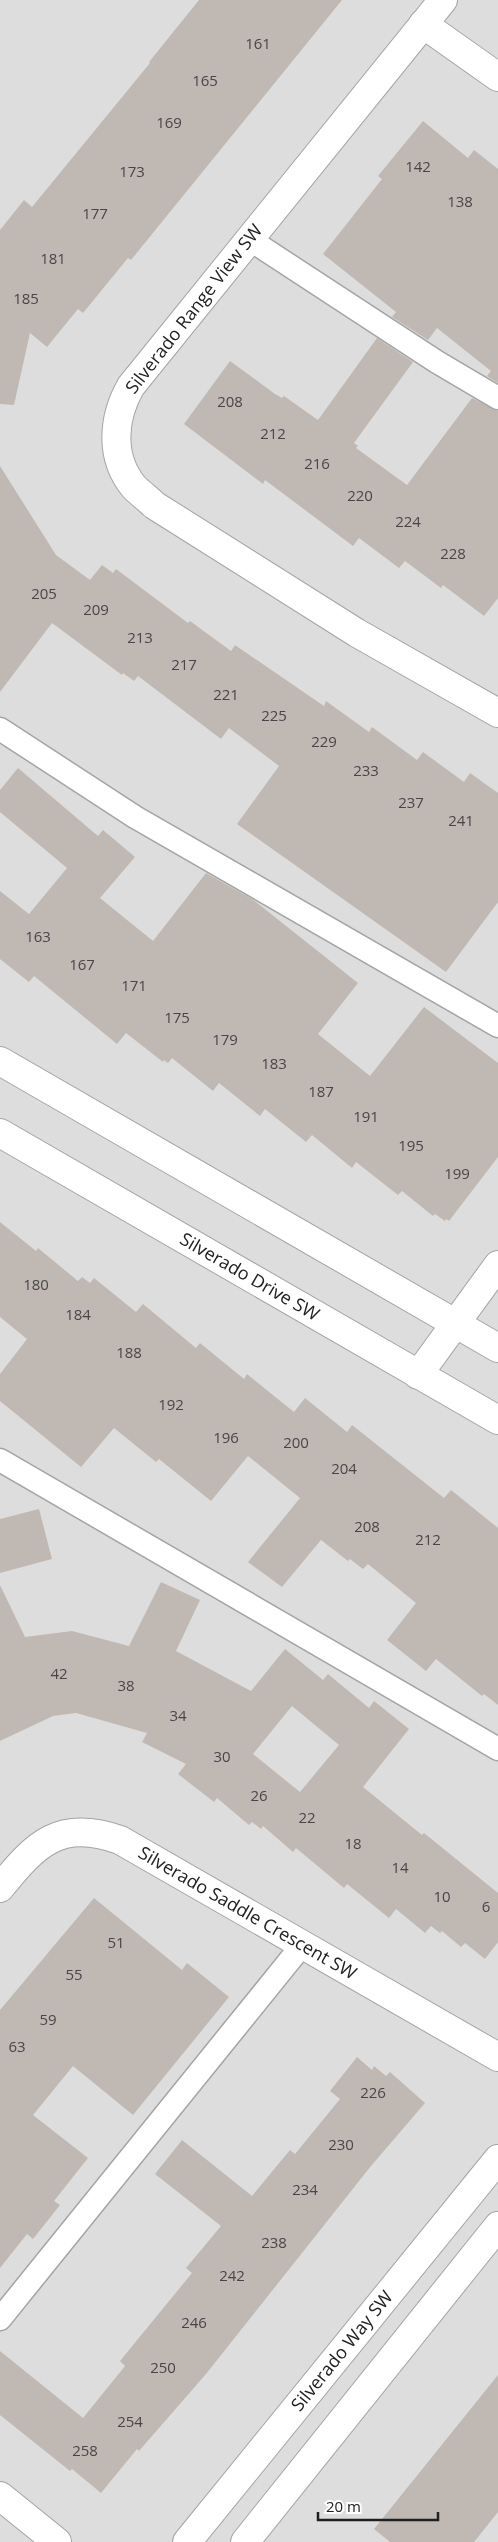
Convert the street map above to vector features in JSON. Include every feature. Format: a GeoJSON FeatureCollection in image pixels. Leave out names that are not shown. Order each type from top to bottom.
{"type":"FeatureCollection","features":[{"type":"Feature","properties":{"kind":"street","name":"Silverado Range View SW"},"geometry":{"type":"LineString","coordinates":[[442,0],[131,386],[120,404],[115,428],[117,447],[124,470],[134,487],[162,510],[350,628],[498,713]]}},
{"type":"Feature","properties":{"kind":"street"},"geometry":{"type":"LineString","coordinates":[[423,24],[498,77]]}},
{"type":"Feature","properties":{"kind":"street"},"geometry":{"type":"LineString","coordinates":[[0,1061],[498,1348]]}},
{"type":"Feature","properties":{"kind":"street","name":"Silverado Drive SW"},"geometry":{"type":"LineString","coordinates":[[0,1133],[498,1420]]}},
{"type":"Feature","properties":{"kind":"street"},"geometry":{"type":"LineString","coordinates":[[418,1375],[498,1265]]}},
{"type":"Feature","properties":{"kind":"street","name":"Silverado Saddle Crescent SW"},"geometry":{"type":"LineString","coordinates":[[0,1888],[35,1848],[58,1836],[79,1832],[102,1834],[120,1840],[498,2057]]}},
{"type":"Feature","properties":{"kind":"street","name":"Silverado Way SW"},"geometry":{"type":"LineString","coordinates":[[187,2542],[498,2159]]}},
{"type":"Feature","properties":{"kind":"street"},"geometry":{"type":"LineString","coordinates":[[245,2542],[498,2226]]}},
{"type":"Feature","properties":{"kind":"street"},"geometry":{"type":"LineString","coordinates":[[0,2496],[57,2542]]}},
{"type":"Feature","properties":{"kind":"lane"},"geometry":{"type":"LineString","coordinates":[[250,239],[437,362],[498,398]]}},
{"type":"Feature","properties":{"kind":"lane"},"geometry":{"type":"LineString","coordinates":[[0,729],[135,817],[498,1026]]}},
{"type":"Feature","properties":{"kind":"lane"},"geometry":{"type":"LineString","coordinates":[[0,1460],[498,1748]]}},
{"type":"Feature","properties":{"kind":"lane"},"geometry":{"type":"LineString","coordinates":[[0,2319],[303,1944]]}},
{"type":"Feature","properties":{"kind":"shaded area"},"geometry":{"type":"Polygon","coordinates":[[[0,0],[498,0],[498,2542],[0,2542],[0,0]]]}},
{"type":"Feature","properties":{"kind":"building"},"geometry":{"type":"Polygon","coordinates":[[[199,0],[342,0],[131,260],[128,258],[83,313],[78,309],[47,347],[30,333],[14,405],[0,404],[0,230],[24,200],[32,207],[199,0]]]}},
{"type":"Feature","properties":{"kind":"building"},"geometry":{"type":"Polygon","coordinates":[[[423,121],[468,158],[474,150],[498,169],[498,383],[487,376],[491,371],[437,328],[428,340],[392,317],[396,312],[323,254],[382,179],[378,176],[423,121]]]}},
{"type":"Feature","properties":{"kind":"building"},"geometry":{"type":"Polygon","coordinates":[[[377,338],[413,362],[354,443],[358,446],[356,448],[407,485],[472,398],[498,411],[498,598],[484,616],[443,585],[441,588],[405,561],[399,568],[359,538],[353,546],[265,480],[263,484],[184,424],[230,361],[275,394],[282,398],[284,396],[318,420],[377,338]]]}},
{"type":"Feature","properties":{"kind":"building"},"geometry":{"type":"Polygon","coordinates":[[[0,466],[56,555],[90,580],[102,565],[113,573],[116,569],[188,623],[190,621],[231,651],[235,645],[324,706],[326,701],[369,732],[372,727],[417,760],[423,752],[464,782],[470,773],[498,793],[498,902],[446,972],[237,824],[279,766],[229,728],[221,739],[138,676],[134,681],[123,673],[122,675],[52,623],[0,692],[0,466]]]}},
{"type":"Feature","properties":{"kind":"building"},"geometry":{"type":"Polygon","coordinates":[[[18,768],[98,836],[103,830],[135,857],[100,898],[153,941],[206,873],[252,899],[358,983],[318,1034],[370,1076],[424,1007],[498,1063],[498,1157],[449,1221],[446,1219],[445,1221],[435,1214],[433,1216],[402,1191],[398,1195],[356,1162],[352,1168],[312,1135],[306,1142],[265,1109],[260,1116],[219,1083],[213,1091],[172,1058],[168,1063],[164,1060],[163,1062],[126,1033],[117,1044],[34,976],[29,982],[0,959],[0,891],[29,914],[67,868],[0,812],[0,790],[18,768]]]}},
{"type":"Feature","properties":{"kind":"building"},"geometry":{"type":"Polygon","coordinates":[[[0,1222],[36,1251],[38,1248],[78,1281],[82,1277],[90,1283],[94,1278],[136,1312],[143,1304],[196,1348],[200,1343],[244,1379],[247,1374],[294,1412],[305,1398],[347,1432],[352,1425],[444,1498],[451,1490],[498,1528],[498,1705],[484,1694],[482,1696],[436,1659],[426,1671],[387,1640],[416,1603],[368,1564],[363,1569],[350,1559],[348,1561],[321,1540],[282,1587],[248,1562],[300,1498],[248,1456],[211,1501],[159,1459],[156,1462],[114,1428],[81,1467],[0,1401],[0,1374],[27,1339],[0,1317],[0,1222]]]}},
{"type":"Feature","properties":{"kind":"building"},"geometry":{"type":"Polygon","coordinates":[[[39,1509],[52,1559],[0,1573],[0,1519],[39,1509]]]}},
{"type":"Feature","properties":{"kind":"building"},"geometry":{"type":"Polygon","coordinates":[[[161,1582],[200,1600],[176,1651],[251,1691],[285,1649],[323,1680],[328,1674],[369,1708],[374,1701],[409,1729],[363,1787],[498,1893],[498,1942],[485,1959],[465,1943],[461,1947],[442,1931],[440,1933],[431,1926],[425,1933],[396,1909],[389,1918],[347,1884],[344,1888],[296,1848],[293,1852],[263,1826],[261,1829],[252,1822],[249,1825],[217,1798],[214,1802],[178,1774],[186,1764],[142,1742],[147,1733],[76,1713],[53,1716],[0,1741],[0,1585],[25,1637],[72,1631],[129,1646],[161,1582]],[[292,1706],[253,1754],[300,1792],[339,1745],[292,1706]]]}},
{"type":"Feature","properties":{"kind":"building"},"geometry":{"type":"Polygon","coordinates":[[[94,1898],[182,1970],[187,1963],[229,1997],[133,2115],[73,2066],[33,2115],[88,2158],[54,2201],[60,2205],[33,2239],[27,2234],[0,2268],[0,2010],[94,1898]]]}},
{"type":"Feature","properties":{"kind":"building"},"geometry":{"type":"Polygon","coordinates":[[[357,2057],[372,2070],[374,2066],[386,2076],[390,2072],[425,2103],[371,2166],[206,2374],[139,2451],[137,2449],[101,2493],[72,2469],[70,2471],[0,2415],[0,2351],[83,2418],[125,2366],[120,2361],[192,2273],[186,2268],[221,2226],[155,2174],[182,2140],[252,2196],[290,2150],[295,2154],[340,2099],[330,2091],[357,2057]]]}},
{"type":"Feature","properties":{"kind":"building"},"geometry":{"type":"Polygon","coordinates":[[[498,2375],[498,2512],[474,2542],[390,2542],[374,2529],[498,2375]]]}}]}
